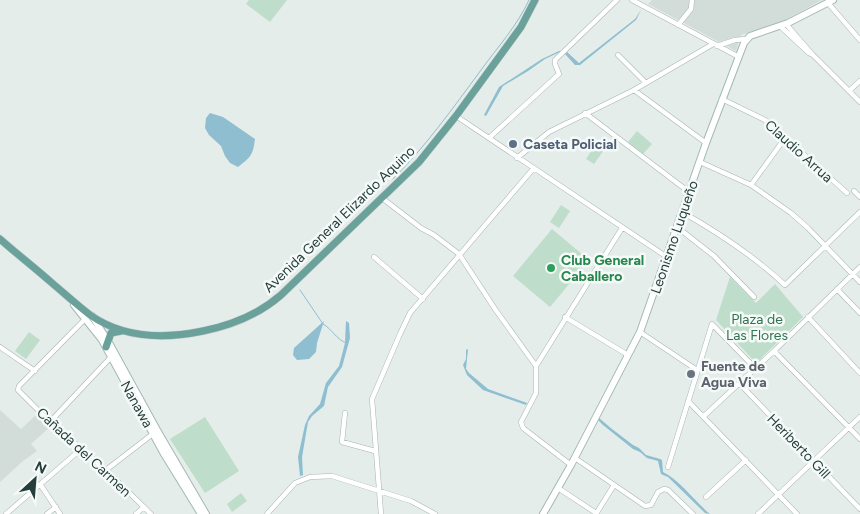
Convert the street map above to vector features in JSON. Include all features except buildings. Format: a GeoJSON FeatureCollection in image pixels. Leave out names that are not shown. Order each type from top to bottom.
{"type":"FeatureCollection","features":[{"type":"Feature","properties":{"kind":"main road","name":"Avenida General Elizardo Aquino"},"geometry":{"type":"LineString","coordinates":[[0,239],[68,296],[88,317],[124,331],[157,336],[173,336],[216,328],[242,320],[257,313],[281,295],[419,162],[456,116],[521,27],[535,0]]}},
{"type":"Feature","properties":{"kind":"main road"},"geometry":{"type":"LineString","coordinates":[[107,344],[112,333],[124,331]]}},
{"type":"Feature","properties":{"kind":"street"},"geometry":{"type":"LineString","coordinates":[[489,138],[559,74],[555,60],[617,0]]}},
{"type":"Feature","properties":{"kind":"street"},"geometry":{"type":"LineString","coordinates":[[632,0],[739,57]]}},
{"type":"Feature","properties":{"kind":"street"},"geometry":{"type":"LineString","coordinates":[[678,25],[691,9],[692,0]]}},
{"type":"Feature","properties":{"kind":"street"},"geometry":{"type":"LineString","coordinates":[[517,158],[549,132],[634,90],[715,45],[746,39],[783,25],[830,1],[860,40]]}},
{"type":"Feature","properties":{"kind":"street"},"geometry":{"type":"LineString","coordinates":[[783,25],[860,102]]}},
{"type":"Feature","properties":{"kind":"street","name":"Leonismo Luqueño"},"geometry":{"type":"LineString","coordinates":[[544,514],[640,332],[706,143],[746,39]]}},
{"type":"Feature","properties":{"kind":"street"},"geometry":{"type":"LineString","coordinates":[[618,54],[646,83]]}},
{"type":"Feature","properties":{"kind":"street"},"geometry":{"type":"LineString","coordinates":[[849,91],[860,81]]}},
{"type":"Feature","properties":{"kind":"street"},"geometry":{"type":"LineString","coordinates":[[634,90],[706,143]]}},
{"type":"Feature","properties":{"kind":"street","name":"Claudio Arrua"},"geometry":{"type":"LineString","coordinates":[[722,99],[765,120],[847,193]]}},
{"type":"Feature","properties":{"kind":"street"},"geometry":{"type":"LineString","coordinates":[[586,113],[689,192]]}},
{"type":"Feature","properties":{"kind":"street"},"geometry":{"type":"LineString","coordinates":[[456,116],[667,257]]}},
{"type":"Feature","properties":{"kind":"street"},"geometry":{"type":"LineString","coordinates":[[751,185],[785,138]]}},
{"type":"Feature","properties":{"kind":"street"},"geometry":{"type":"LineString","coordinates":[[700,162],[751,185],[791,213],[860,282]]}},
{"type":"Feature","properties":{"kind":"street"},"geometry":{"type":"LineString","coordinates":[[381,514],[372,398],[400,334],[410,313],[533,169]]}},
{"type":"Feature","properties":{"kind":"street"},"geometry":{"type":"LineString","coordinates":[[854,191],[860,197]]}},
{"type":"Feature","properties":{"kind":"street"},"geometry":{"type":"LineString","coordinates":[[382,198],[459,254],[536,366]]}},
{"type":"Feature","properties":{"kind":"street"},"geometry":{"type":"LineString","coordinates":[[682,212],[766,267],[785,285],[860,212]]}},
{"type":"Feature","properties":{"kind":"street"},"geometry":{"type":"LineString","coordinates":[[677,227],[714,256],[754,298]]}},
{"type":"Feature","properties":{"kind":"street"},"geometry":{"type":"LineString","coordinates":[[571,465],[521,425],[522,419],[536,393],[536,366],[622,228]]}},
{"type":"Feature","properties":{"kind":"street"},"geometry":{"type":"LineString","coordinates":[[374,257],[423,299]]}},
{"type":"Feature","properties":{"kind":"street"},"geometry":{"type":"LineString","coordinates":[[704,416],[860,267]]}},
{"type":"Feature","properties":{"kind":"street"},"geometry":{"type":"LineString","coordinates":[[836,289],[860,313]]}},
{"type":"Feature","properties":{"kind":"street"},"geometry":{"type":"LineString","coordinates":[[0,347],[34,371],[88,317]]}},
{"type":"Feature","properties":{"kind":"street","name":"Nanawa"},"geometry":{"type":"LineString","coordinates":[[88,317],[107,344],[201,514]]}},
{"type":"Feature","properties":{"kind":"street"},"geometry":{"type":"LineString","coordinates":[[565,317],[628,355]]}},
{"type":"Feature","properties":{"kind":"street"},"geometry":{"type":"LineString","coordinates":[[808,317],[860,372]]}},
{"type":"Feature","properties":{"kind":"street"},"geometry":{"type":"LineString","coordinates":[[668,467],[712,324],[755,368]]}},
{"type":"Feature","properties":{"kind":"street"},"geometry":{"type":"LineString","coordinates":[[640,332],[697,370]]}},
{"type":"Feature","properties":{"kind":"street","name":"Nanawa"},"geometry":{"type":"LineString","coordinates":[[107,344],[111,357],[123,374]]}},
{"type":"Feature","properties":{"kind":"street"},"geometry":{"type":"LineString","coordinates":[[774,351],[860,439]]}},
{"type":"Feature","properties":{"kind":"street"},"geometry":{"type":"LineString","coordinates":[[50,422],[111,357]]}},
{"type":"Feature","properties":{"kind":"street","name":"Cañada del Carmen"},"geometry":{"type":"LineString","coordinates":[[34,371],[19,386],[18,390],[50,422],[106,470],[151,514]]}},
{"type":"Feature","properties":{"kind":"street","name":"Heriberto Gill"},"geometry":{"type":"LineString","coordinates":[[739,383],[860,509]]}},
{"type":"Feature","properties":{"kind":"street"},"geometry":{"type":"LineString","coordinates":[[688,401],[797,514]]}},
{"type":"Feature","properties":{"kind":"street"},"geometry":{"type":"LineString","coordinates":[[344,413],[342,442],[375,451]]}},
{"type":"Feature","properties":{"kind":"street"},"geometry":{"type":"LineString","coordinates":[[758,514],[860,417]]}},
{"type":"Feature","properties":{"kind":"street"},"geometry":{"type":"LineString","coordinates":[[106,470],[155,432]]}},
{"type":"Feature","properties":{"kind":"street"},"geometry":{"type":"LineString","coordinates":[[6,514],[82,449]]}},
{"type":"Feature","properties":{"kind":"street","name":"Nanawa"},"geometry":{"type":"LineString","coordinates":[[167,453],[206,514]]}},
{"type":"Feature","properties":{"kind":"street"},"geometry":{"type":"LineString","coordinates":[[575,458],[645,506],[654,502],[661,490],[668,490],[693,514]]}},
{"type":"Feature","properties":{"kind":"street"},"geometry":{"type":"LineString","coordinates":[[706,497],[746,460]]}},
{"type":"Feature","properties":{"kind":"street"},"geometry":{"type":"LineString","coordinates":[[267,514],[296,483],[310,477],[332,476],[411,502],[435,514]]}},
{"type":"Feature","properties":{"kind":"street"},"geometry":{"type":"LineString","coordinates":[[40,484],[60,514]]}},
{"type":"Feature","properties":{"kind":"street"},"geometry":{"type":"LineString","coordinates":[[558,488],[596,514],[614,485]]}},
{"type":"Feature","properties":{"kind":"street"},"geometry":{"type":"LineString","coordinates":[[47,514],[56,507]]}},
{"type":"Feature","properties":{"kind":"street"},"geometry":{"type":"LineString","coordinates":[[136,514],[144,507]]}},
{"type":"Feature","properties":{"kind":"shaded area"},"geometry":{"type":"Polygon","coordinates":[[[652,0],[822,0],[781,22],[741,35],[736,51],[648,4],[652,0]]]}},
{"type":"Feature","properties":{"kind":"shaded area"},"geometry":{"type":"Polygon","coordinates":[[[0,410],[21,429],[36,415],[49,428],[31,444],[37,451],[0,482],[0,410]]]}},
{"type":"Feature","properties":{"kind":"green space"},"geometry":{"type":"Polygon","coordinates":[[[249,0],[287,0],[270,22],[246,4],[249,0]]]}},
{"type":"Feature","properties":{"kind":"green space"},"geometry":{"type":"Polygon","coordinates":[[[637,131],[652,144],[643,154],[628,142],[637,131]]]}},
{"type":"Feature","properties":{"kind":"green space"},"geometry":{"type":"Polygon","coordinates":[[[596,144],[604,150],[594,164],[586,159],[596,144]]]}},
{"type":"Feature","properties":{"kind":"green space"},"geometry":{"type":"Polygon","coordinates":[[[561,205],[570,211],[559,228],[550,222],[561,205]]]}},
{"type":"Feature","properties":{"kind":"green space","name":"Club General Caballero"},"geometry":{"type":"Polygon","coordinates":[[[552,229],[589,260],[550,307],[513,276],[552,229]]]}},
{"type":"Feature","properties":{"kind":"green space","name":"Plaza de Las Flores"},"geometry":{"type":"Polygon","coordinates":[[[730,277],[756,303],[775,284],[803,317],[756,363],[716,320],[730,277]]]}},
{"type":"Feature","properties":{"kind":"green space"},"geometry":{"type":"Polygon","coordinates":[[[29,332],[40,340],[26,359],[15,351],[29,332]]]}},
{"type":"Feature","properties":{"kind":"green space"},"geometry":{"type":"Polygon","coordinates":[[[205,417],[239,471],[205,493],[170,439],[205,417]]]}},
{"type":"Feature","properties":{"kind":"green space"},"geometry":{"type":"Polygon","coordinates":[[[241,493],[247,501],[232,512],[227,504],[241,493]]]}},
{"type":"Feature","properties":{"kind":"water"},"geometry":{"type":"Polygon","coordinates":[[[641,10],[636,20],[580,65],[575,65],[565,54],[567,52],[579,63],[635,19],[641,10]]]}},
{"type":"Feature","properties":{"kind":"water"},"geometry":{"type":"Polygon","coordinates":[[[562,51],[545,59],[503,86],[486,116],[484,115],[499,87],[542,59],[562,51]]]}},
{"type":"Feature","properties":{"kind":"water"},"geometry":{"type":"Polygon","coordinates":[[[210,113],[223,117],[255,139],[251,155],[238,167],[230,163],[221,146],[209,135],[205,128],[206,118],[210,113]]]}},
{"type":"Feature","properties":{"kind":"water"},"geometry":{"type":"Polygon","coordinates":[[[324,321],[316,352],[309,359],[297,360],[293,355],[294,348],[324,321]]]}},
{"type":"Feature","properties":{"kind":"water"},"geometry":{"type":"Polygon","coordinates":[[[346,321],[349,323],[350,338],[342,367],[328,387],[324,406],[308,422],[302,457],[303,475],[300,476],[298,457],[305,425],[309,416],[320,404],[326,383],[339,366],[345,343],[346,321]]]}},
{"type":"Feature","properties":{"kind":"water"},"geometry":{"type":"Polygon","coordinates":[[[468,349],[466,369],[469,373],[488,389],[527,403],[526,405],[483,390],[467,375],[463,365],[466,359],[466,350],[468,349]]]}},
{"type":"Feature","properties":{"kind":"water"},"geometry":{"type":"Polygon","coordinates":[[[599,418],[646,455],[662,460],[663,472],[675,480],[710,514],[705,513],[668,477],[661,474],[658,461],[647,458],[633,449],[603,425],[598,420],[599,418]]]}},
{"type":"Feature","properties":{"kind":"waterway"},"geometry":{"type":"LineString","coordinates":[[393,179],[450,112],[513,28],[529,0]]}},
{"type":"Feature","properties":{"kind":"waterway"},"geometry":{"type":"LineString","coordinates":[[300,290],[323,324],[346,343]]}},
{"type":"Feature","properties":{"kind":"place","name":"Caseta Policial"},"geometry":{"type":"Point","coordinates":[513,144]}},
{"type":"Feature","properties":{"kind":"place","name":"Club General Caballero"},"geometry":{"type":"Point","coordinates":[551,268]}},
{"type":"Feature","properties":{"kind":"place","name":"Fuente de Agua Viva"},"geometry":{"type":"Point","coordinates":[691,374]}}]}
